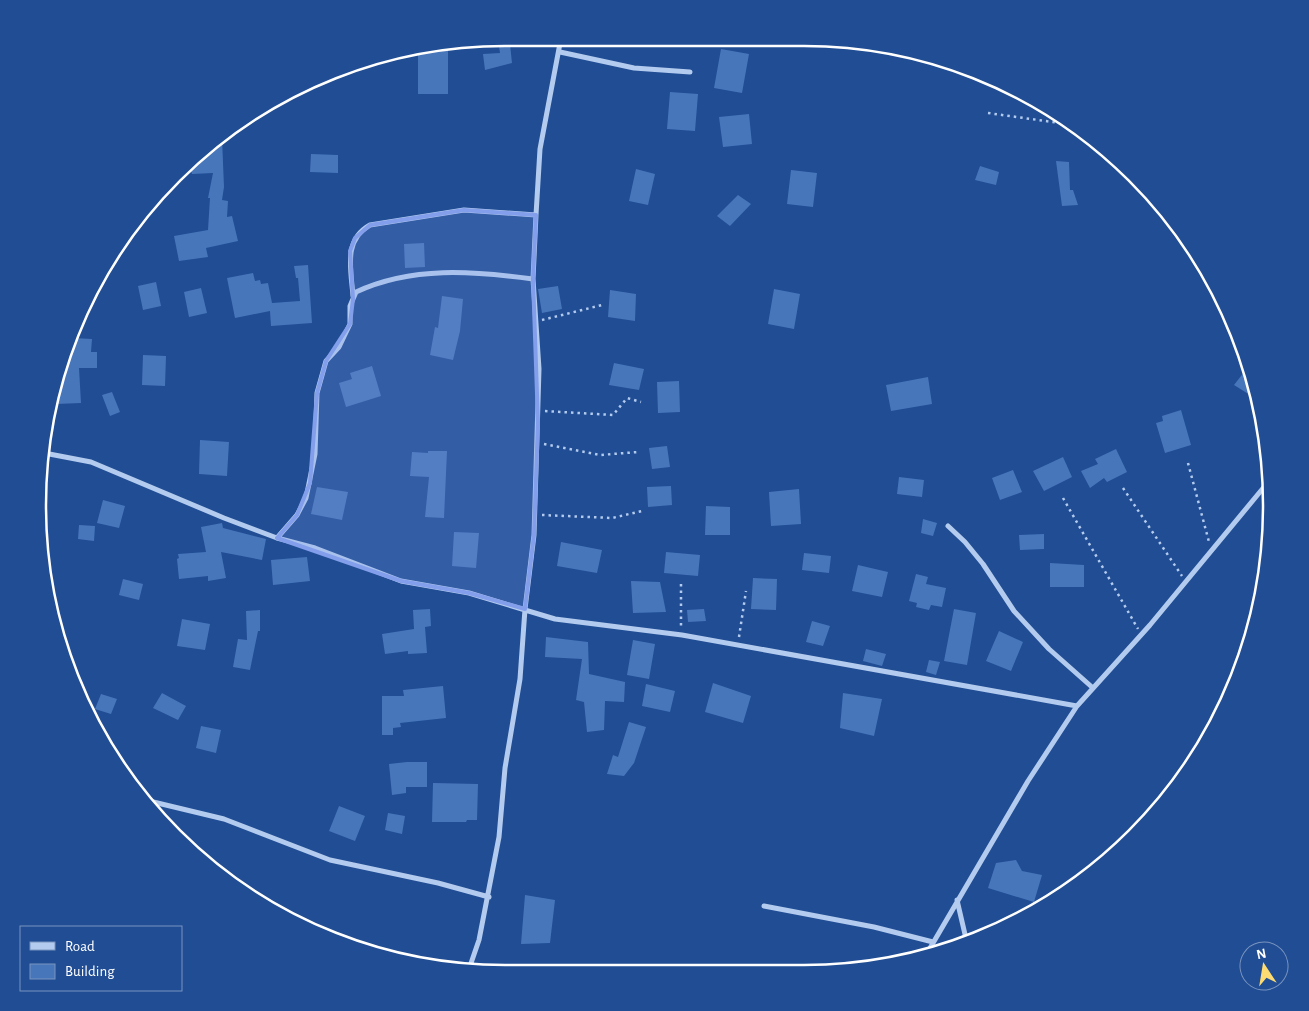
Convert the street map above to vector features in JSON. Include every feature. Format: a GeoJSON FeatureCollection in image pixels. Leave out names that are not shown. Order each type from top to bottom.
{"type":"FeatureCollection","features":[{"type":"Feature","properties":{"kind":"street"},"geometry":{"type":"LineString","coordinates":[[471,964],[489,897],[500,837],[505,768],[520,679],[535,515],[538,443],[539,369],[533,278],[540,149],[560,46]]}},
{"type":"Feature","properties":{"kind":"street"},"geometry":{"type":"LineString","coordinates":[[560,52],[634,68],[690,72]]}},
{"type":"Feature","properties":{"kind":"street"},"geometry":{"type":"LineString","coordinates":[[353,299],[350,251],[355,238],[362,229],[370,225],[464,210],[536,214]]}},
{"type":"Feature","properties":{"kind":"street"},"geometry":{"type":"LineString","coordinates":[[277,538],[297,515],[306,498],[315,454],[317,393],[326,361],[339,347],[350,324],[350,306],[356,292],[372,284],[454,271],[533,278]]}},
{"type":"Feature","properties":{"kind":"street"},"geometry":{"type":"LineString","coordinates":[[49,454],[91,462],[172,497],[277,538],[315,548],[401,581],[469,593],[555,619],[682,635],[1077,706]]}},
{"type":"Feature","properties":{"kind":"street"},"geometry":{"type":"LineString","coordinates":[[932,946],[957,899],[1077,706],[1141,634],[1262,489]]}},
{"type":"Feature","properties":{"kind":"street"},"geometry":{"type":"LineString","coordinates":[[948,526],[965,542],[983,564],[1014,611],[1049,649],[1093,688]]}},
{"type":"Feature","properties":{"kind":"street"},"geometry":{"type":"LineString","coordinates":[[155,803],[224,819],[330,860],[420,879],[489,897]]}},
{"type":"Feature","properties":{"kind":"street"},"geometry":{"type":"LineString","coordinates":[[957,899],[965,935]]}},
{"type":"Feature","properties":{"kind":"street"},"geometry":{"type":"LineString","coordinates":[[764,906],[874,926],[934,942]]}},
{"type":"Feature","properties":{"kind":"path"},"geometry":{"type":"LineString","coordinates":[[988,113],[1057,123]]}},
{"type":"Feature","properties":{"kind":"path"},"geometry":{"type":"LineString","coordinates":[[536,322],[602,305]]}},
{"type":"Feature","properties":{"kind":"path"},"geometry":{"type":"LineString","coordinates":[[538,411],[614,415],[627,398],[641,402]]}},
{"type":"Feature","properties":{"kind":"path"},"geometry":{"type":"LineString","coordinates":[[538,443],[600,455],[638,452]]}},
{"type":"Feature","properties":{"kind":"path"},"geometry":{"type":"LineString","coordinates":[[1188,463],[1211,551]]}},
{"type":"Feature","properties":{"kind":"path"},"geometry":{"type":"LineString","coordinates":[[1123,488],[1185,582]]}},
{"type":"Feature","properties":{"kind":"path"},"geometry":{"type":"LineString","coordinates":[[1062,498],[1141,634]]}},
{"type":"Feature","properties":{"kind":"path"},"geometry":{"type":"LineString","coordinates":[[535,515],[612,518],[642,512]]}},
{"type":"Feature","properties":{"kind":"path"},"geometry":{"type":"LineString","coordinates":[[681,584],[682,635]]}},
{"type":"Feature","properties":{"kind":"path"},"geometry":{"type":"LineString","coordinates":[[738,646],[746,591]]}},
{"type":"Feature","properties":{"kind":"highlighted area"},"geometry":{"type":"Polygon","coordinates":[[[464,210],[536,215],[533,279],[538,423],[534,535],[525,609],[469,593],[401,581],[277,538],[297,515],[310,483],[317,393],[326,361],[350,324],[353,299],[350,251],[355,238],[370,225],[464,210]]]}},
{"type":"Feature","properties":{"kind":"building"},"geometry":{"type":"Polygon","coordinates":[[[499,46],[510,46],[512,63],[485,70],[483,54],[500,53],[499,46]]]}},
{"type":"Feature","properties":{"kind":"building"},"geometry":{"type":"Polygon","coordinates":[[[721,49],[749,54],[742,93],[714,88],[721,49]]]}},
{"type":"Feature","properties":{"kind":"building"},"geometry":{"type":"Polygon","coordinates":[[[448,50],[448,94],[418,94],[418,55],[448,50]]]}},
{"type":"Feature","properties":{"kind":"building"},"geometry":{"type":"Polygon","coordinates":[[[670,92],[698,94],[695,131],[667,129],[670,92]]]}},
{"type":"Feature","properties":{"kind":"building"},"geometry":{"type":"Polygon","coordinates":[[[749,114],[752,144],[723,147],[719,117],[749,114]]]}},
{"type":"Feature","properties":{"kind":"building"},"geometry":{"type":"Polygon","coordinates":[[[222,144],[224,187],[222,200],[228,201],[227,217],[232,216],[238,241],[206,248],[208,257],[179,261],[174,236],[208,230],[210,198],[208,198],[213,173],[192,174],[191,171],[222,144]]]}},
{"type":"Feature","properties":{"kind":"building"},"geometry":{"type":"Polygon","coordinates":[[[311,154],[338,155],[338,173],[310,172],[311,154]]]}},
{"type":"Feature","properties":{"kind":"building"},"geometry":{"type":"Polygon","coordinates":[[[1056,161],[1069,162],[1070,190],[1073,190],[1078,205],[1062,206],[1056,161]]]}},
{"type":"Feature","properties":{"kind":"building"},"geometry":{"type":"Polygon","coordinates":[[[980,166],[999,172],[996,185],[975,180],[980,166]]]}},
{"type":"Feature","properties":{"kind":"building"},"geometry":{"type":"Polygon","coordinates":[[[636,169],[655,174],[648,205],[629,201],[636,169]]]}},
{"type":"Feature","properties":{"kind":"building"},"geometry":{"type":"Polygon","coordinates":[[[791,170],[817,173],[813,207],[787,204],[791,170]]]}},
{"type":"Feature","properties":{"kind":"building"},"geometry":{"type":"Polygon","coordinates":[[[738,195],[751,204],[730,226],[717,216],[738,195]]]}},
{"type":"Feature","properties":{"kind":"building"},"geometry":{"type":"Polygon","coordinates":[[[424,243],[425,267],[405,268],[404,244],[424,243]]]}},
{"type":"Feature","properties":{"kind":"building"},"geometry":{"type":"Polygon","coordinates":[[[308,265],[312,323],[271,326],[270,311],[235,318],[227,278],[253,273],[255,281],[260,280],[261,284],[268,283],[272,303],[300,301],[298,278],[296,278],[294,266],[308,265]]]}},
{"type":"Feature","properties":{"kind":"building"},"geometry":{"type":"Polygon","coordinates":[[[156,282],[161,306],[143,310],[138,286],[156,282]]]}},
{"type":"Feature","properties":{"kind":"building"},"geometry":{"type":"Polygon","coordinates":[[[558,286],[562,309],[542,313],[538,289],[558,286]]]}},
{"type":"Feature","properties":{"kind":"building"},"geometry":{"type":"Polygon","coordinates":[[[201,288],[207,313],[189,317],[184,292],[201,288]]]}},
{"type":"Feature","properties":{"kind":"building"},"geometry":{"type":"Polygon","coordinates":[[[774,289],[800,294],[794,329],[768,324],[774,289]]]}},
{"type":"Feature","properties":{"kind":"building"},"geometry":{"type":"Polygon","coordinates":[[[610,290],[636,294],[635,321],[608,317],[610,290]]]}},
{"type":"Feature","properties":{"kind":"building"},"geometry":{"type":"Polygon","coordinates":[[[442,296],[463,299],[460,331],[453,360],[430,355],[435,327],[438,328],[442,296]]]}},
{"type":"Feature","properties":{"kind":"building"},"geometry":{"type":"Polygon","coordinates":[[[78,338],[92,339],[91,352],[97,352],[97,368],[79,368],[81,403],[58,404],[78,338]]]}},
{"type":"Feature","properties":{"kind":"building"},"geometry":{"type":"Polygon","coordinates":[[[143,355],[166,356],[165,386],[142,385],[143,355]]]}},
{"type":"Feature","properties":{"kind":"building"},"geometry":{"type":"Polygon","coordinates":[[[614,363],[644,369],[639,390],[609,385],[614,363]]]}},
{"type":"Feature","properties":{"kind":"building"},"geometry":{"type":"Polygon","coordinates":[[[372,366],[381,396],[346,407],[339,383],[352,379],[350,373],[372,366]]]}},
{"type":"Feature","properties":{"kind":"building"},"geometry":{"type":"Polygon","coordinates":[[[1243,374],[1249,394],[1234,385],[1243,374]]]}},
{"type":"Feature","properties":{"kind":"building"},"geometry":{"type":"Polygon","coordinates":[[[928,377],[932,404],[891,411],[886,385],[928,377]]]}},
{"type":"Feature","properties":{"kind":"building"},"geometry":{"type":"Polygon","coordinates":[[[679,381],[680,412],[658,413],[657,382],[679,381]]]}},
{"type":"Feature","properties":{"kind":"building"},"geometry":{"type":"Polygon","coordinates":[[[112,392],[120,412],[110,416],[102,395],[112,392]]]}},
{"type":"Feature","properties":{"kind":"building"},"geometry":{"type":"Polygon","coordinates":[[[1181,410],[1191,445],[1165,453],[1156,423],[1163,421],[1162,416],[1181,410]]]}},
{"type":"Feature","properties":{"kind":"building"},"geometry":{"type":"Polygon","coordinates":[[[200,440],[229,442],[227,476],[199,474],[200,440]]]}},
{"type":"Feature","properties":{"kind":"building"},"geometry":{"type":"Polygon","coordinates":[[[667,446],[670,467],[652,469],[649,448],[667,446]]]}},
{"type":"Feature","properties":{"kind":"building"},"geometry":{"type":"Polygon","coordinates":[[[1116,449],[1127,472],[1107,482],[1104,478],[1090,488],[1081,471],[1098,464],[1095,459],[1116,449]]]}},
{"type":"Feature","properties":{"kind":"building"},"geometry":{"type":"Polygon","coordinates":[[[428,451],[447,451],[444,518],[425,517],[429,477],[410,476],[412,452],[428,453],[428,451]]]}},
{"type":"Feature","properties":{"kind":"building"},"geometry":{"type":"Polygon","coordinates":[[[1063,457],[1072,477],[1044,491],[1033,471],[1063,457]]]}},
{"type":"Feature","properties":{"kind":"building"},"geometry":{"type":"Polygon","coordinates":[[[1013,470],[1022,492],[1000,500],[992,478],[1013,470]]]}},
{"type":"Feature","properties":{"kind":"building"},"geometry":{"type":"Polygon","coordinates":[[[899,477],[924,480],[922,497],[897,494],[899,477]]]}},
{"type":"Feature","properties":{"kind":"building"},"geometry":{"type":"Polygon","coordinates":[[[671,486],[672,505],[648,507],[647,487],[671,486]]]}},
{"type":"Feature","properties":{"kind":"building"},"geometry":{"type":"Polygon","coordinates":[[[317,487],[348,492],[342,520],[311,514],[317,487]]]}},
{"type":"Feature","properties":{"kind":"building"},"geometry":{"type":"Polygon","coordinates":[[[799,489],[801,524],[771,526],[769,492],[799,489]]]}},
{"type":"Feature","properties":{"kind":"building"},"geometry":{"type":"Polygon","coordinates":[[[103,500],[125,506],[119,528],[97,523],[103,500]]]}},
{"type":"Feature","properties":{"kind":"building"},"geometry":{"type":"Polygon","coordinates":[[[706,506],[730,507],[730,535],[705,535],[706,506]]]}},
{"type":"Feature","properties":{"kind":"building"},"geometry":{"type":"Polygon","coordinates":[[[923,519],[937,523],[933,536],[921,533],[923,519]]]}},
{"type":"Feature","properties":{"kind":"building"},"geometry":{"type":"Polygon","coordinates":[[[222,523],[223,528],[266,539],[262,560],[221,552],[226,578],[208,581],[208,576],[179,579],[178,554],[206,552],[201,527],[222,523]]]}},
{"type":"Feature","properties":{"kind":"building"},"geometry":{"type":"Polygon","coordinates":[[[79,525],[95,526],[94,541],[78,539],[79,525]]]}},
{"type":"Feature","properties":{"kind":"building"},"geometry":{"type":"Polygon","coordinates":[[[454,532],[479,533],[476,568],[452,566],[454,532]]]}},
{"type":"Feature","properties":{"kind":"building"},"geometry":{"type":"Polygon","coordinates":[[[1044,534],[1044,549],[1020,550],[1019,535],[1044,534]]]}},
{"type":"Feature","properties":{"kind":"building"},"geometry":{"type":"Polygon","coordinates":[[[561,542],[602,550],[597,573],[557,566],[561,542]]]}},
{"type":"Feature","properties":{"kind":"building"},"geometry":{"type":"Polygon","coordinates":[[[666,552],[700,555],[698,576],[664,573],[666,552]]]}},
{"type":"Feature","properties":{"kind":"building"},"geometry":{"type":"Polygon","coordinates":[[[804,553],[831,556],[829,573],[802,570],[804,553]]]}},
{"type":"Feature","properties":{"kind":"building"},"geometry":{"type":"Polygon","coordinates":[[[307,557],[310,581],[273,585],[271,560],[307,557]]]}},
{"type":"Feature","properties":{"kind":"building"},"geometry":{"type":"Polygon","coordinates":[[[1050,563],[1084,565],[1084,587],[1050,587],[1050,563]]]}},
{"type":"Feature","properties":{"kind":"building"},"geometry":{"type":"Polygon","coordinates":[[[858,565],[888,572],[882,597],[852,591],[858,565]]]}},
{"type":"Feature","properties":{"kind":"building"},"geometry":{"type":"Polygon","coordinates":[[[916,574],[928,577],[926,584],[946,588],[942,607],[931,605],[929,610],[916,607],[917,603],[909,601],[916,574]]]}},
{"type":"Feature","properties":{"kind":"building"},"geometry":{"type":"Polygon","coordinates":[[[753,578],[777,579],[776,610],[751,609],[753,578]]]}},
{"type":"Feature","properties":{"kind":"building"},"geometry":{"type":"Polygon","coordinates":[[[123,579],[143,584],[139,600],[119,595],[123,579]]]}},
{"type":"Feature","properties":{"kind":"building"},"geometry":{"type":"Polygon","coordinates":[[[631,581],[660,582],[666,612],[633,613],[631,581]]]}},
{"type":"Feature","properties":{"kind":"building"},"geometry":{"type":"Polygon","coordinates":[[[430,609],[431,626],[425,627],[427,653],[408,654],[408,651],[385,654],[382,634],[414,629],[413,610],[430,609]]]}},
{"type":"Feature","properties":{"kind":"building"},"geometry":{"type":"Polygon","coordinates":[[[704,609],[706,621],[688,622],[687,610],[704,609]]]}},
{"type":"Feature","properties":{"kind":"building"},"geometry":{"type":"Polygon","coordinates":[[[954,609],[976,613],[967,665],[944,661],[954,609]]]}},
{"type":"Feature","properties":{"kind":"building"},"geometry":{"type":"Polygon","coordinates":[[[260,610],[260,631],[258,631],[250,670],[233,667],[238,639],[247,640],[246,611],[260,610]]]}},
{"type":"Feature","properties":{"kind":"building"},"geometry":{"type":"Polygon","coordinates":[[[182,619],[210,624],[205,650],[177,646],[182,619]]]}},
{"type":"Feature","properties":{"kind":"building"},"geometry":{"type":"Polygon","coordinates":[[[812,621],[830,626],[823,646],[806,642],[812,621]]]}},
{"type":"Feature","properties":{"kind":"building"},"geometry":{"type":"Polygon","coordinates":[[[999,631],[1023,642],[1011,671],[986,661],[999,631]]]}},
{"type":"Feature","properties":{"kind":"building"},"geometry":{"type":"Polygon","coordinates":[[[546,637],[588,642],[589,674],[625,682],[624,702],[605,701],[604,730],[587,732],[584,702],[576,700],[582,659],[545,657],[546,637]]]}},
{"type":"Feature","properties":{"kind":"building"},"geometry":{"type":"Polygon","coordinates":[[[633,640],[655,644],[649,679],[627,675],[633,640]]]}},
{"type":"Feature","properties":{"kind":"building"},"geometry":{"type":"Polygon","coordinates":[[[866,649],[886,654],[882,666],[863,661],[866,649]]]}},
{"type":"Feature","properties":{"kind":"building"},"geometry":{"type":"Polygon","coordinates":[[[929,660],[940,662],[936,675],[926,672],[929,660]]]}},
{"type":"Feature","properties":{"kind":"building"},"geometry":{"type":"Polygon","coordinates":[[[713,683],[751,696],[743,723],[705,712],[713,683]]]}},
{"type":"Feature","properties":{"kind":"building"},"geometry":{"type":"Polygon","coordinates":[[[646,684],[675,691],[670,712],[642,706],[646,684]]]}},
{"type":"Feature","properties":{"kind":"building"},"geometry":{"type":"Polygon","coordinates":[[[443,686],[446,718],[400,723],[401,727],[393,728],[393,735],[382,735],[382,696],[404,696],[403,690],[443,686]]]}},
{"type":"Feature","properties":{"kind":"building"},"geometry":{"type":"Polygon","coordinates":[[[162,693],[186,706],[178,720],[153,708],[162,693]]]}},
{"type":"Feature","properties":{"kind":"building"},"geometry":{"type":"Polygon","coordinates":[[[843,693],[882,699],[874,736],[840,728],[843,693]]]}},
{"type":"Feature","properties":{"kind":"building"},"geometry":{"type":"Polygon","coordinates":[[[101,694],[117,699],[111,714],[95,709],[101,694]]]}},
{"type":"Feature","properties":{"kind":"building"},"geometry":{"type":"Polygon","coordinates":[[[629,722],[646,727],[634,763],[624,776],[607,774],[613,755],[618,757],[629,722]]]}},
{"type":"Feature","properties":{"kind":"building"},"geometry":{"type":"Polygon","coordinates":[[[201,726],[221,730],[216,753],[196,748],[201,726]]]}},
{"type":"Feature","properties":{"kind":"building"},"geometry":{"type":"Polygon","coordinates":[[[427,762],[427,787],[406,787],[406,793],[392,795],[389,764],[427,762]]]}},
{"type":"Feature","properties":{"kind":"building"},"geometry":{"type":"Polygon","coordinates":[[[433,783],[478,784],[477,820],[467,820],[466,822],[432,822],[433,783]]]}},
{"type":"Feature","properties":{"kind":"building"},"geometry":{"type":"Polygon","coordinates":[[[339,806],[365,816],[355,841],[329,831],[339,806]]]}},
{"type":"Feature","properties":{"kind":"building"},"geometry":{"type":"Polygon","coordinates":[[[388,813],[405,816],[402,834],[385,830],[388,813]]]}},
{"type":"Feature","properties":{"kind":"building"},"geometry":{"type":"Polygon","coordinates":[[[1016,860],[1022,871],[1042,875],[1034,902],[988,888],[996,863],[1016,860]]]}},
{"type":"Feature","properties":{"kind":"building"},"geometry":{"type":"Polygon","coordinates":[[[525,895],[555,900],[550,943],[521,944],[525,895]]]}}]}
